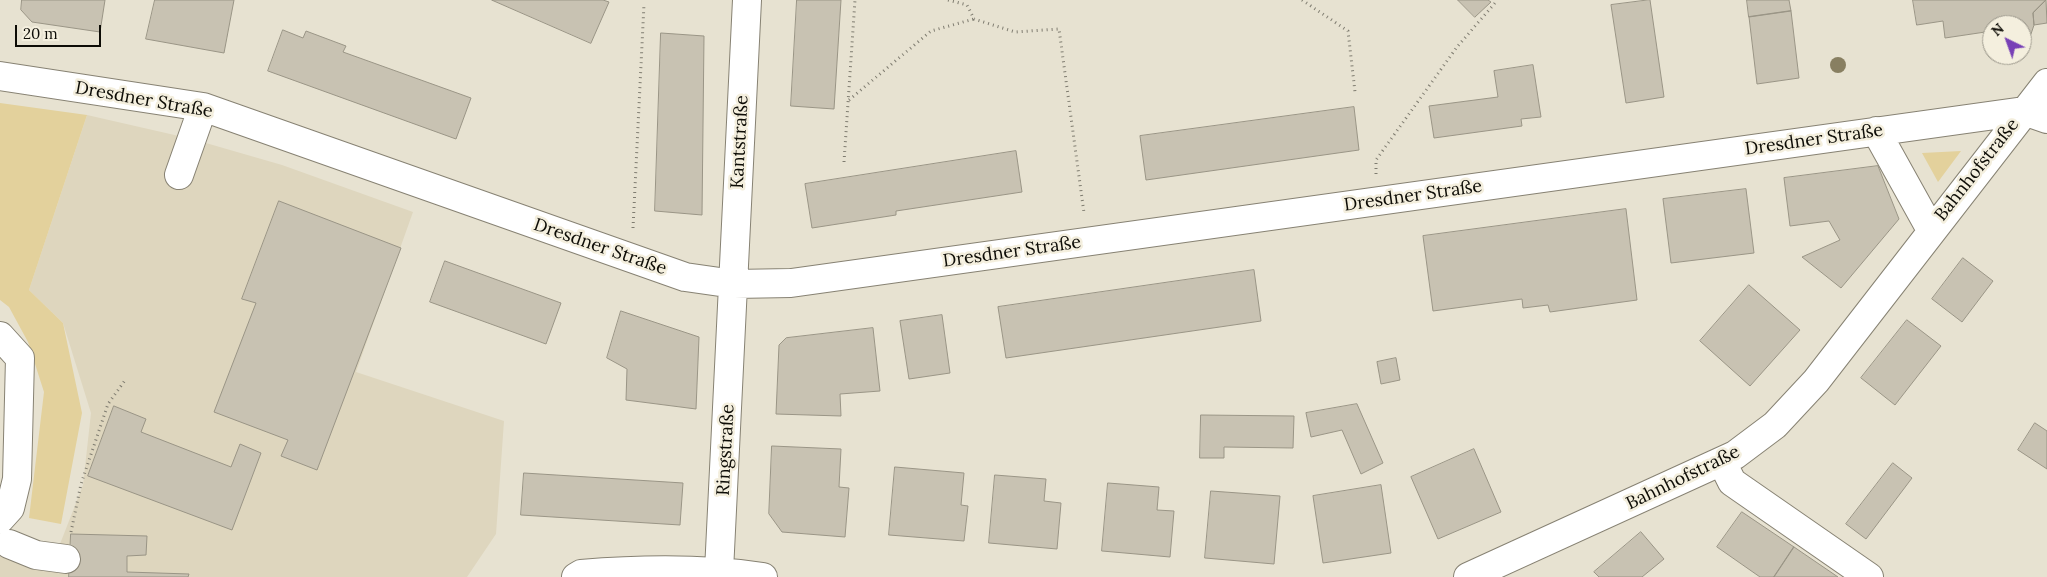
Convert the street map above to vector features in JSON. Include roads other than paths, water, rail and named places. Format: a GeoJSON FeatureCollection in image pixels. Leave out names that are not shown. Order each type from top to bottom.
{"type":"FeatureCollection","features":[{"type":"Feature","properties":{"kind":"street","name":"Kantstraße"},"geometry":{"type":"LineString","coordinates":[[734,284],[747,0]]}},
{"type":"Feature","properties":{"kind":"street","name":"Dresdner Straße"},"geometry":{"type":"LineString","coordinates":[[0,76],[203,107],[685,277],[734,284],[790,282],[1876,131],[2035,115]]}},
{"type":"Feature","properties":{"kind":"street","name":"Bahnhofstraße"},"geometry":{"type":"LineString","coordinates":[[1468,577],[1735,456],[1776,425],[1816,381],[1931,230],[2035,115],[2047,83]]}},
{"type":"Feature","properties":{"kind":"street"},"geometry":{"type":"LineString","coordinates":[[179,175],[203,107]]}},
{"type":"Feature","properties":{"kind":"street","name":"Bahnhofstraße"},"geometry":{"type":"LineString","coordinates":[[1876,131],[1931,230]]}},
{"type":"Feature","properties":{"kind":"street","name":"Ringstraße"},"geometry":{"type":"LineString","coordinates":[[719,571],[734,284]]}},
{"type":"Feature","properties":{"kind":"street"},"geometry":{"type":"LineString","coordinates":[[0,336],[20,358],[17,479],[5,531],[36,555],[66,559]]}},
{"type":"Feature","properties":{"kind":"street"},"geometry":{"type":"LineString","coordinates":[[1722,462],[1732,482],[1869,577]]}},
{"type":"Feature","properties":{"kind":"street"},"geometry":{"type":"LineString","coordinates":[[576,577],[581,574],[625,570],[719,571],[763,577]]}}]}
